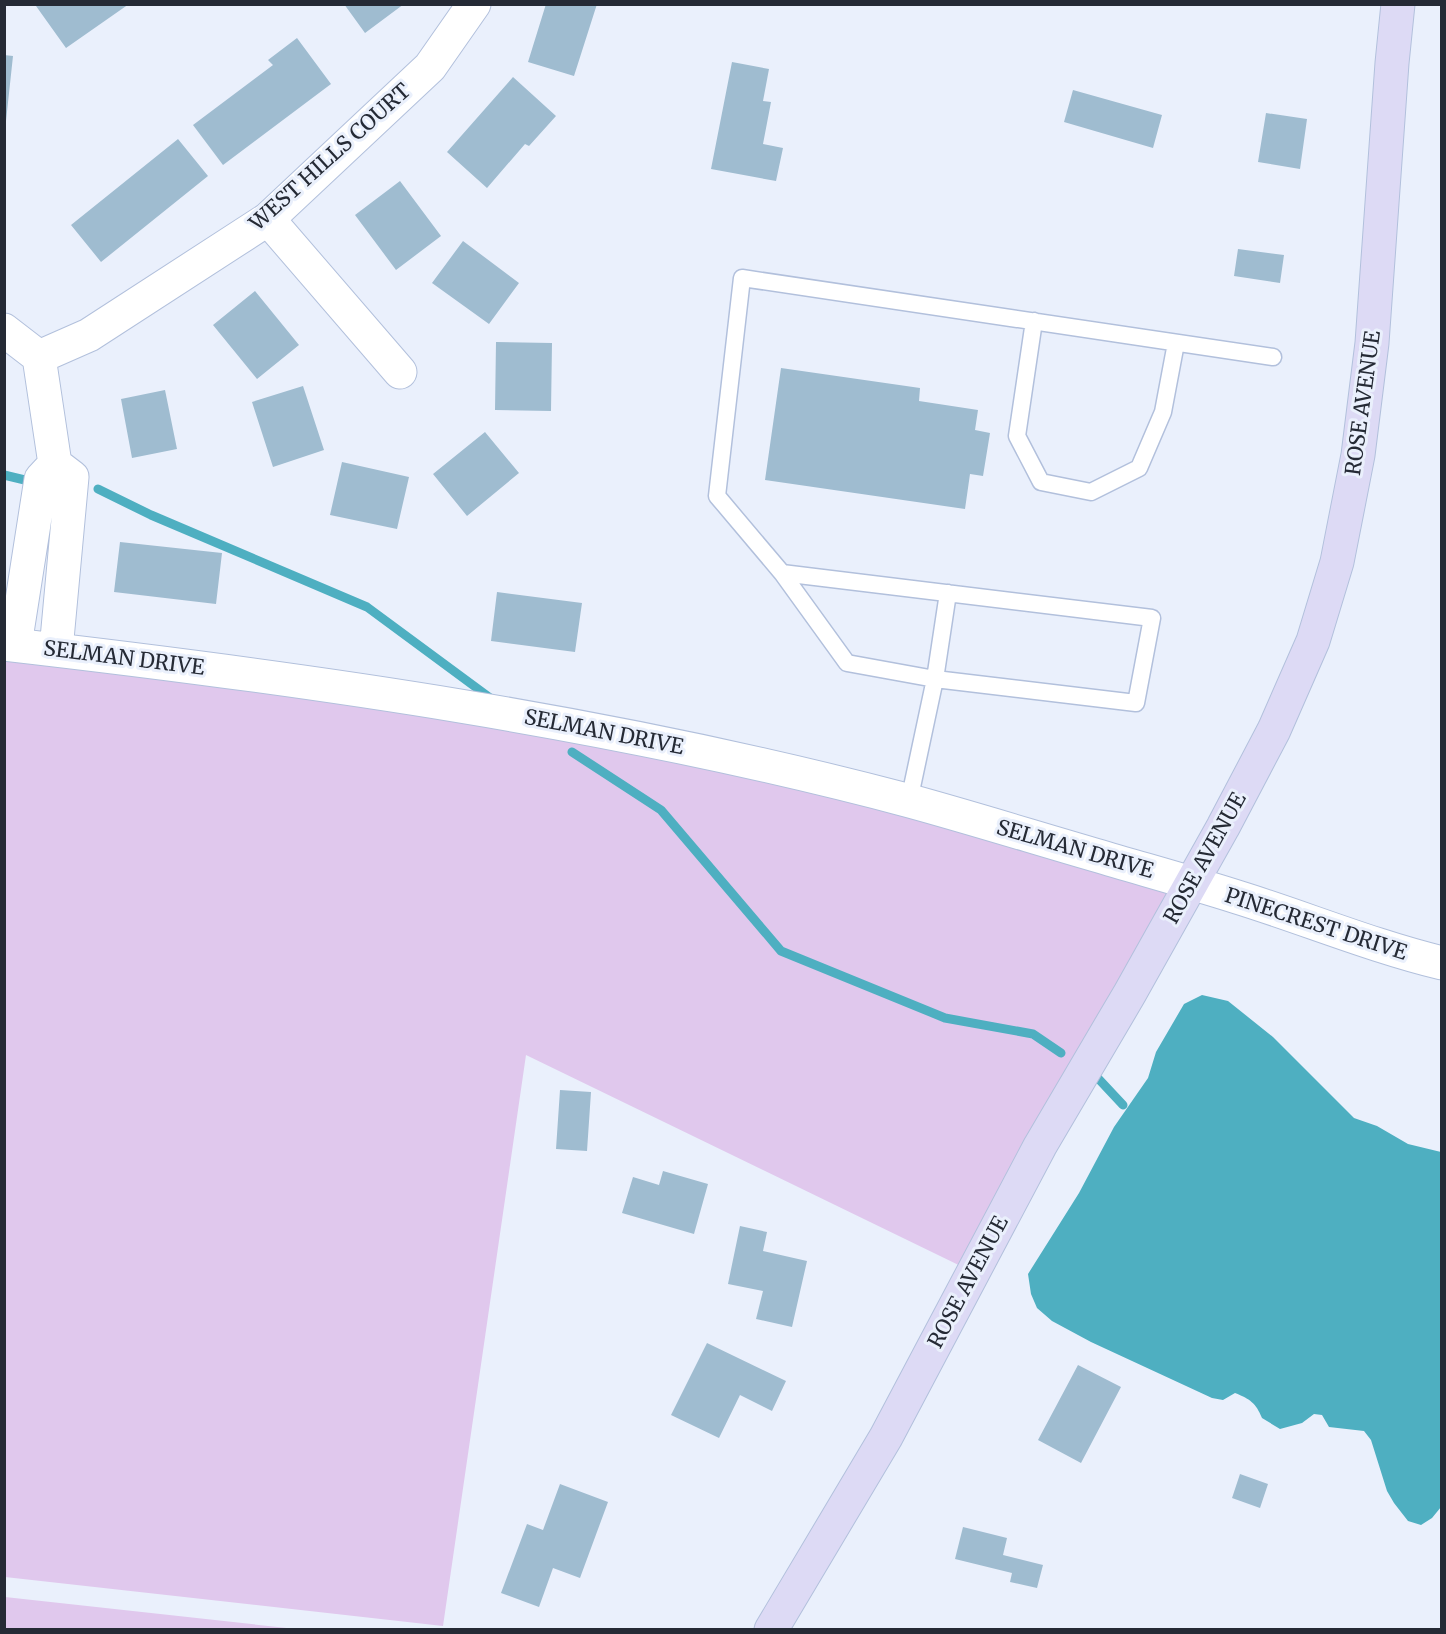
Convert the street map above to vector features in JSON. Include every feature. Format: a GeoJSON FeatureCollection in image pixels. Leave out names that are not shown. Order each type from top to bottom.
{"type":"FeatureCollection","features":[{"type":"Feature","properties":{"kind":"street","name":"WEST HILLS COURT"},"geometry":{"type":"LineString","coordinates":[[39,357],[89,335],[268,219],[430,67],[474,4]]}},
{"type":"Feature","properties":{"kind":"street","name":"ROSE AVENUE"},"geometry":{"type":"LineString","coordinates":[[771,1629],[886,1437],[1040,1146],[1157,947],[1223,827],[1274,730],[1313,641],[1337,562],[1358,455],[1372,343],[1398,4]]}},
{"type":"Feature","properties":{"kind":"street"},"geometry":{"type":"LineString","coordinates":[[268,219],[400,372]]}},
{"type":"Feature","properties":{"kind":"street"},"geometry":{"type":"LineString","coordinates":[[4,330],[39,357],[55,464],[72,477],[56,650]]}},
{"type":"Feature","properties":{"kind":"street"},"geometry":{"type":"LineString","coordinates":[[10,645],[41,479],[55,464]]}},
{"type":"Feature","properties":{"kind":"street","name":"SELMAN DRIVE"},"geometry":{"type":"LineString","coordinates":[[10,645],[261,675],[532,718],[724,756],[909,801],[1191,883]]}},
{"type":"Feature","properties":{"kind":"street","name":"PINECREST DRIVE"},"geometry":{"type":"LineString","coordinates":[[1191,883],[1442,963]]}},
{"type":"Feature","properties":{"kind":"lane"},"geometry":{"type":"LineString","coordinates":[[782,573],[1152,618],[1136,703],[935,679],[847,663],[782,573],[717,496],[742,278],[1273,357]]}},
{"type":"Feature","properties":{"kind":"lane"},"geometry":{"type":"LineString","coordinates":[[1034,321],[1017,436],[1041,482],[1091,492],[1140,468],[1163,412],[1176,343]]}},
{"type":"Feature","properties":{"kind":"lane"},"geometry":{"type":"LineString","coordinates":[[909,801],[935,679],[948,593]]}},
{"type":"Feature","properties":{"kind":"shaded area"},"geometry":{"type":"Polygon","coordinates":[[[5,644],[532,718],[1191,883],[973,1272],[526,1055],[443,1626],[5,1577],[5,644]]]}},
{"type":"Feature","properties":{"kind":"shaded area"},"geometry":{"type":"Polygon","coordinates":[[[5,1597],[296,1629],[5,1629],[5,1597]]]}},
{"type":"Feature","properties":{"kind":"water"},"geometry":{"type":"Polygon","coordinates":[[[1202,995],[1228,1001],[1273,1037],[1354,1118],[1377,1126],[1408,1144],[1441,1152],[1441,1507],[1432,1518],[1421,1525],[1408,1521],[1394,1503],[1387,1491],[1371,1440],[1364,1431],[1329,1427],[1322,1415],[1314,1414],[1302,1423],[1280,1429],[1262,1418],[1255,1405],[1240,1395],[1235,1393],[1223,1400],[1212,1398],[1091,1342],[1052,1321],[1037,1308],[1031,1294],[1028,1274],[1079,1193],[1114,1127],[1148,1078],[1156,1052],[1184,1004],[1202,995]]]}},
{"type":"Feature","properties":{"kind":"building"},"geometry":{"type":"Polygon","coordinates":[[[37,4],[129,4],[66,48],[36,6],[37,4]]]}},
{"type":"Feature","properties":{"kind":"building"},"geometry":{"type":"Polygon","coordinates":[[[344,4],[404,4],[365,33],[344,4]]]}},
{"type":"Feature","properties":{"kind":"building"},"geometry":{"type":"Polygon","coordinates":[[[546,4],[597,4],[574,76],[528,62],[546,4]]]}},
{"type":"Feature","properties":{"kind":"building"},"geometry":{"type":"Polygon","coordinates":[[[297,38],[331,84],[223,165],[193,125],[273,65],[268,60],[297,38]]]}},
{"type":"Feature","properties":{"kind":"building"},"geometry":{"type":"Polygon","coordinates":[[[4,55],[13,56],[6,121],[4,121],[4,55]]]}},
{"type":"Feature","properties":{"kind":"building"},"geometry":{"type":"Polygon","coordinates":[[[732,62],[769,69],[763,101],[771,102],[763,144],[783,148],[776,181],[711,169],[732,62]]]}},
{"type":"Feature","properties":{"kind":"building"},"geometry":{"type":"Polygon","coordinates":[[[513,77],[556,116],[529,146],[525,144],[487,188],[447,152],[513,77]]]}},
{"type":"Feature","properties":{"kind":"building"},"geometry":{"type":"Polygon","coordinates":[[[1073,90],[1162,115],[1153,148],[1064,122],[1073,90]]]}},
{"type":"Feature","properties":{"kind":"building"},"geometry":{"type":"Polygon","coordinates":[[[1266,113],[1307,119],[1300,169],[1258,162],[1266,113]]]}},
{"type":"Feature","properties":{"kind":"building"},"geometry":{"type":"Polygon","coordinates":[[[178,139],[208,176],[101,262],[71,225],[178,139]]]}},
{"type":"Feature","properties":{"kind":"building"},"geometry":{"type":"Polygon","coordinates":[[[400,181],[441,236],[396,270],[355,215],[400,181]]]}},
{"type":"Feature","properties":{"kind":"building"},"geometry":{"type":"Polygon","coordinates":[[[463,241],[519,283],[489,324],[432,283],[463,241]]]}},
{"type":"Feature","properties":{"kind":"building"},"geometry":{"type":"Polygon","coordinates":[[[1238,249],[1284,255],[1280,283],[1234,276],[1238,249]]]}},
{"type":"Feature","properties":{"kind":"building"},"geometry":{"type":"Polygon","coordinates":[[[255,291],[299,345],[257,379],[213,325],[255,291]]]}},
{"type":"Feature","properties":{"kind":"building"},"geometry":{"type":"Polygon","coordinates":[[[496,342],[552,343],[551,411],[495,410],[496,342]]]}},
{"type":"Feature","properties":{"kind":"building"},"geometry":{"type":"Polygon","coordinates":[[[781,368],[920,388],[919,401],[978,410],[975,430],[990,433],[983,476],[970,474],[965,509],[765,480],[781,368]]]}},
{"type":"Feature","properties":{"kind":"building"},"geometry":{"type":"Polygon","coordinates":[[[303,386],[324,450],[273,467],[252,402],[303,386]]]}},
{"type":"Feature","properties":{"kind":"building"},"geometry":{"type":"Polygon","coordinates":[[[165,390],[177,449],[132,458],[121,399],[165,390]]]}},
{"type":"Feature","properties":{"kind":"building"},"geometry":{"type":"Polygon","coordinates":[[[485,432],[519,473],[467,516],[433,474],[485,432]]]}},
{"type":"Feature","properties":{"kind":"building"},"geometry":{"type":"Polygon","coordinates":[[[342,462],[409,477],[397,529],[330,515],[342,462]]]}},
{"type":"Feature","properties":{"kind":"building"},"geometry":{"type":"Polygon","coordinates":[[[120,542],[222,553],[216,604],[114,592],[120,542]]]}},
{"type":"Feature","properties":{"kind":"building"},"geometry":{"type":"Polygon","coordinates":[[[497,592],[582,603],[575,652],[491,641],[497,592]]]}},
{"type":"Feature","properties":{"kind":"building"},"geometry":{"type":"Polygon","coordinates":[[[560,1090],[591,1092],[587,1151],[556,1149],[560,1090]]]}},
{"type":"Feature","properties":{"kind":"building"},"geometry":{"type":"Polygon","coordinates":[[[663,1171],[708,1184],[694,1234],[622,1213],[633,1177],[659,1185],[663,1171]]]}},
{"type":"Feature","properties":{"kind":"building"},"geometry":{"type":"Polygon","coordinates":[[[740,1226],[767,1232],[763,1251],[807,1261],[792,1327],[756,1319],[763,1291],[728,1284],[740,1226]]]}},
{"type":"Feature","properties":{"kind":"building"},"geometry":{"type":"Polygon","coordinates":[[[707,1343],[786,1381],[772,1411],[740,1395],[719,1438],[671,1415],[707,1343]]]}},
{"type":"Feature","properties":{"kind":"building"},"geometry":{"type":"Polygon","coordinates":[[[1078,1365],[1121,1387],[1081,1463],[1038,1440],[1078,1365]]]}},
{"type":"Feature","properties":{"kind":"building"},"geometry":{"type":"Polygon","coordinates":[[[1240,1474],[1268,1484],[1260,1508],[1232,1498],[1240,1474]]]}},
{"type":"Feature","properties":{"kind":"building"},"geometry":{"type":"Polygon","coordinates":[[[560,1484],[608,1502],[580,1578],[553,1568],[539,1607],[501,1593],[527,1524],[543,1530],[560,1484]]]}},
{"type":"Feature","properties":{"kind":"building"},"geometry":{"type":"Polygon","coordinates":[[[963,1527],[1007,1538],[1003,1555],[1043,1565],[1037,1588],[1010,1582],[1012,1573],[955,1559],[963,1527]]]}},
{"type":"Feature","properties":{"kind":"waterway"},"geometry":{"type":"LineString","coordinates":[[4,475],[29,481]]}},
{"type":"Feature","properties":{"kind":"waterway"},"geometry":{"type":"LineString","coordinates":[[98,489],[151,515],[367,607],[493,700]]}},
{"type":"Feature","properties":{"kind":"waterway"},"geometry":{"type":"LineString","coordinates":[[572,752],[661,810],[781,951],[945,1018],[1033,1034],[1061,1053]]}},
{"type":"Feature","properties":{"kind":"waterway"},"geometry":{"type":"LineString","coordinates":[[1094,1074],[1123,1105]]}}]}
